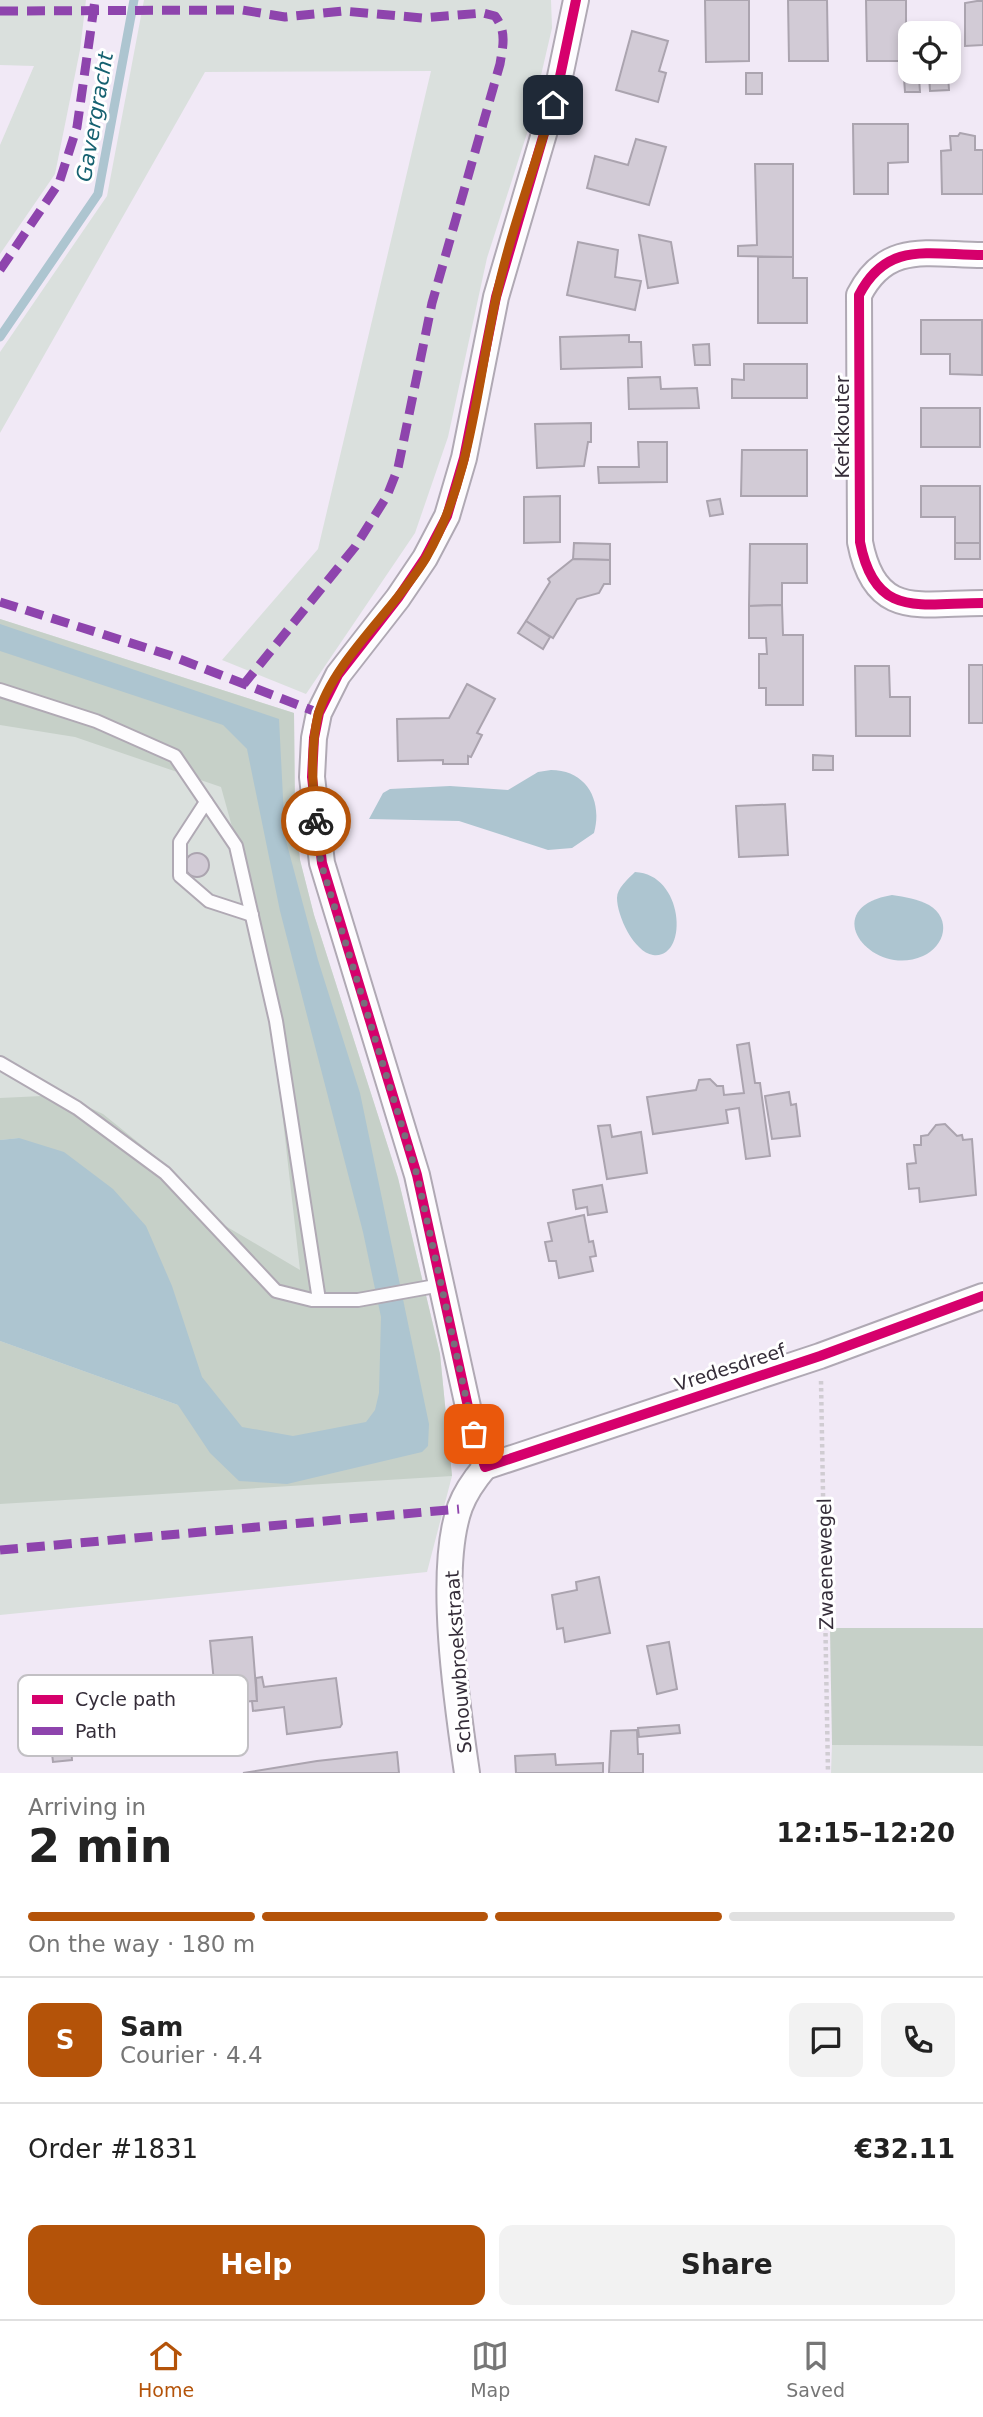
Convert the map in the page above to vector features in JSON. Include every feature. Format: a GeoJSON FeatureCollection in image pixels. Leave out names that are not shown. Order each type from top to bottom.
{"type":"FeatureCollection","features":[{"type":"Feature","properties":{"kind":"street"},"geometry":{"type":"LineString","coordinates":[[485,1467],[474,1434],[417,1175],[321,863],[312,777],[314,738],[319,713],[338,675],[405,588],[425,558],[447,516],[464,458],[496,297],[558,86],[576,0]]}},
{"type":"Feature","properties":{"kind":"street","name":"Kerkkouter"},"geometry":{"type":"LineString","coordinates":[[983,255],[901,255],[883,263],[869,277],[859,295],[860,542],[864,561],[874,583],[888,598],[906,603],[983,604]]}},
{"type":"Feature","properties":{"kind":"street","name":"Vredesdreef"},"geometry":{"type":"LineString","coordinates":[[485,1467],[820,1356],[983,1296]]}},
{"type":"Feature","properties":{"kind":"street","name":"Schouwbroekstraat"},"geometry":{"type":"LineString","coordinates":[[467,1773],[452,1636],[450,1557],[459,1509],[470,1485],[485,1467]]}},
{"type":"Feature","properties":{"kind":"lane"},"geometry":{"type":"LineString","coordinates":[[0,690],[96,721],[175,757],[236,846],[276,1021],[319,1300]]}},
{"type":"Feature","properties":{"kind":"lane"},"geometry":{"type":"LineString","coordinates":[[206,802],[180,842],[180,876],[209,901],[252,915]]}},
{"type":"Feature","properties":{"kind":"lane"},"geometry":{"type":"LineString","coordinates":[[0,1063],[77,1108],[165,1173],[276,1291],[319,1300],[375,1299],[442,1285]]}},
{"type":"Feature","properties":{"kind":"shaded area"},"geometry":{"type":"Polygon","coordinates":[[[0,0],[86,0],[80,50],[55,174],[0,254],[0,145],[34,66],[0,65],[0,0]]]}},
{"type":"Feature","properties":{"kind":"shaded area"},"geometry":{"type":"Polygon","coordinates":[[[144,0],[551,0],[552,28],[529,127],[487,258],[448,437],[415,533],[306,694],[222,660],[318,549],[431,71],[205,72],[0,433],[0,352],[107,196],[144,0]]]}},
{"type":"Feature","properties":{"kind":"shaded area"},"geometry":{"type":"Polygon","coordinates":[[[0,619],[294,713],[295,813],[300,860],[314,915],[398,1178],[440,1354],[452,1476],[427,1572],[0,1615],[0,619]]]}},
{"type":"Feature","properties":{"kind":"shaded area"},"geometry":{"type":"Polygon","coordinates":[[[0,619],[294,713],[295,813],[300,860],[314,915],[398,1178],[440,1354],[452,1476],[0,1504],[0,1341],[178,1405],[19,1138],[0,1140],[0,1098],[63,1095],[103,1114],[155,1156],[217,1221],[300,1270],[262,935],[221,787],[75,737],[0,725],[0,619]]]}},
{"type":"Feature","properties":{"kind":"shaded area"},"geometry":{"type":"Polygon","coordinates":[[[830,1628],[983,1628],[983,1746],[832,1745],[830,1628]]]}},
{"type":"Feature","properties":{"kind":"shaded area"},"geometry":{"type":"Polygon","coordinates":[[[832,1745],[983,1746],[983,1773],[831,1773],[832,1745]]]}},
{"type":"Feature","properties":{"kind":"water"},"geometry":{"type":"Polygon","coordinates":[[[0,624],[279,719],[285,837],[318,960],[360,1093],[429,1424],[428,1446],[422,1452],[287,1484],[239,1481],[210,1453],[178,1405],[0,1341],[0,1140],[19,1138],[64,1152],[113,1189],[146,1226],[172,1286],[202,1377],[242,1427],[293,1436],[366,1422],[375,1410],[379,1393],[381,1317],[363,1232],[280,911],[247,749],[223,725],[0,651],[0,624]]]}},
{"type":"Feature","properties":{"kind":"water"},"geometry":{"type":"Polygon","coordinates":[[[551,770],[574,775],[589,789],[594,799],[594,833],[572,848],[548,850],[459,821],[369,819],[383,793],[390,789],[450,786],[508,790],[538,772],[551,770]]]}},
{"type":"Feature","properties":{"kind":"water"},"geometry":{"type":"Polygon","coordinates":[[[635,872],[652,876],[664,887],[672,900],[676,931],[672,944],[665,953],[653,955],[639,947],[620,914],[617,894],[635,872]]]}},
{"type":"Feature","properties":{"kind":"water"},"geometry":{"type":"Polygon","coordinates":[[[892,895],[925,903],[941,917],[941,939],[931,952],[904,961],[886,958],[870,950],[860,939],[855,926],[857,913],[869,902],[892,895]]]}},
{"type":"Feature","properties":{"kind":"building"},"geometry":{"type":"Polygon","coordinates":[[[705,0],[749,0],[749,61],[706,62],[705,0]]]}},
{"type":"Feature","properties":{"kind":"building"},"geometry":{"type":"Polygon","coordinates":[[[788,0],[827,0],[828,61],[789,61],[788,0]]]}},
{"type":"Feature","properties":{"kind":"building"},"geometry":{"type":"Polygon","coordinates":[[[866,0],[906,0],[906,21],[898,21],[898,61],[867,61],[866,0]]]}},
{"type":"Feature","properties":{"kind":"building"},"geometry":{"type":"Polygon","coordinates":[[[983,1],[983,45],[965,46],[965,3],[983,1]]]}},
{"type":"Feature","properties":{"kind":"building"},"geometry":{"type":"Polygon","coordinates":[[[632,31],[668,41],[659,71],[666,73],[658,102],[616,90],[632,31]]]}},
{"type":"Feature","properties":{"kind":"building"},"geometry":{"type":"Polygon","coordinates":[[[746,73],[762,73],[762,94],[746,94],[746,73]]]}},
{"type":"Feature","properties":{"kind":"building"},"geometry":{"type":"Polygon","coordinates":[[[904,84],[919,84],[920,92],[905,92],[904,84]]]}},
{"type":"Feature","properties":{"kind":"building"},"geometry":{"type":"Polygon","coordinates":[[[930,84],[949,84],[949,90],[930,91],[930,84]]]}},
{"type":"Feature","properties":{"kind":"building"},"geometry":{"type":"Polygon","coordinates":[[[853,124],[908,124],[908,162],[888,163],[888,194],[854,194],[853,124]]]}},
{"type":"Feature","properties":{"kind":"building"},"geometry":{"type":"Polygon","coordinates":[[[960,133],[975,136],[975,150],[983,150],[983,194],[942,194],[941,151],[951,150],[950,136],[958,136],[960,133]]]}},
{"type":"Feature","properties":{"kind":"building"},"geometry":{"type":"Polygon","coordinates":[[[636,139],[666,147],[649,205],[587,188],[595,156],[628,165],[636,139]]]}},
{"type":"Feature","properties":{"kind":"building"},"geometry":{"type":"Polygon","coordinates":[[[755,164],[793,164],[793,257],[738,256],[738,246],[757,245],[755,164]]]}},
{"type":"Feature","properties":{"kind":"building"},"geometry":{"type":"Polygon","coordinates":[[[639,235],[671,242],[678,283],[648,288],[639,235]]]}},
{"type":"Feature","properties":{"kind":"building"},"geometry":{"type":"Polygon","coordinates":[[[578,242],[618,250],[615,277],[641,281],[635,310],[567,295],[578,242]]]}},
{"type":"Feature","properties":{"kind":"building"},"geometry":{"type":"Polygon","coordinates":[[[758,257],[793,257],[793,278],[807,278],[807,323],[758,323],[758,257]]]}},
{"type":"Feature","properties":{"kind":"building"},"geometry":{"type":"Polygon","coordinates":[[[921,320],[982,320],[982,375],[950,374],[950,354],[921,354],[921,320]]]}},
{"type":"Feature","properties":{"kind":"building"},"geometry":{"type":"Polygon","coordinates":[[[629,335],[629,342],[641,342],[642,367],[561,369],[560,337],[629,335]]]}},
{"type":"Feature","properties":{"kind":"building"},"geometry":{"type":"Polygon","coordinates":[[[709,344],[710,365],[695,365],[693,345],[709,344]]]}},
{"type":"Feature","properties":{"kind":"building"},"geometry":{"type":"Polygon","coordinates":[[[744,364],[807,364],[807,398],[732,398],[732,379],[744,380],[744,364]]]}},
{"type":"Feature","properties":{"kind":"building"},"geometry":{"type":"Polygon","coordinates":[[[660,377],[661,389],[697,388],[699,408],[629,409],[628,378],[660,377]]]}},
{"type":"Feature","properties":{"kind":"building"},"geometry":{"type":"Polygon","coordinates":[[[921,408],[980,408],[980,447],[921,447],[921,408]]]}},
{"type":"Feature","properties":{"kind":"building"},"geometry":{"type":"Polygon","coordinates":[[[591,423],[591,442],[588,442],[584,466],[537,468],[535,424],[591,423]]]}},
{"type":"Feature","properties":{"kind":"building"},"geometry":{"type":"Polygon","coordinates":[[[638,442],[667,442],[667,482],[599,483],[598,467],[639,467],[638,442]]]}},
{"type":"Feature","properties":{"kind":"building"},"geometry":{"type":"Polygon","coordinates":[[[742,450],[807,450],[807,496],[741,496],[742,450]]]}},
{"type":"Feature","properties":{"kind":"building"},"geometry":{"type":"Polygon","coordinates":[[[921,486],[980,486],[980,543],[955,543],[955,517],[921,517],[921,486]]]}},
{"type":"Feature","properties":{"kind":"building"},"geometry":{"type":"Polygon","coordinates":[[[560,496],[560,542],[524,543],[524,497],[560,496]]]}},
{"type":"Feature","properties":{"kind":"building"},"geometry":{"type":"Polygon","coordinates":[[[720,499],[723,514],[710,516],[707,501],[720,499]]]}},
{"type":"Feature","properties":{"kind":"building"},"geometry":{"type":"Polygon","coordinates":[[[574,543],[610,544],[610,560],[573,559],[574,543]]]}},
{"type":"Feature","properties":{"kind":"building"},"geometry":{"type":"Polygon","coordinates":[[[955,543],[980,543],[980,559],[955,559],[955,543]]]}},
{"type":"Feature","properties":{"kind":"building"},"geometry":{"type":"Polygon","coordinates":[[[750,544],[807,544],[807,583],[782,583],[782,605],[749,606],[750,544]]]}},
{"type":"Feature","properties":{"kind":"building"},"geometry":{"type":"Polygon","coordinates":[[[573,559],[610,560],[610,584],[604,584],[599,593],[577,599],[553,638],[526,621],[550,582],[548,579],[573,559]]]}},
{"type":"Feature","properties":{"kind":"building"},"geometry":{"type":"Polygon","coordinates":[[[782,605],[783,635],[803,635],[803,705],[766,705],[766,688],[759,688],[759,654],[767,654],[766,638],[749,638],[749,606],[782,605]]]}},
{"type":"Feature","properties":{"kind":"building"},"geometry":{"type":"Polygon","coordinates":[[[526,621],[550,637],[543,649],[518,633],[526,621]]]}},
{"type":"Feature","properties":{"kind":"building"},"geometry":{"type":"Polygon","coordinates":[[[969,665],[983,665],[983,723],[969,723],[969,665]]]}},
{"type":"Feature","properties":{"kind":"building"},"geometry":{"type":"Polygon","coordinates":[[[855,666],[889,666],[890,697],[910,697],[910,736],[856,736],[855,666]]]}},
{"type":"Feature","properties":{"kind":"building"},"geometry":{"type":"Polygon","coordinates":[[[467,684],[495,699],[477,733],[482,735],[471,757],[468,756],[468,764],[443,764],[443,760],[398,761],[397,719],[449,718],[467,684]]]}},
{"type":"Feature","properties":{"kind":"building"},"geometry":{"type":"Polygon","coordinates":[[[813,755],[833,756],[833,770],[813,770],[813,755]]]}},
{"type":"Feature","properties":{"kind":"building"},"geometry":{"type":"Polygon","coordinates":[[[785,804],[788,855],[739,857],[736,806],[785,804]]]}},
{"type":"Feature","properties":{"kind":"building"},"geometry":{"type":"Polygon","coordinates":[[[197,853],[206,856],[209,865],[206,874],[197,877],[188,874],[185,865],[188,856],[197,853]]]}},
{"type":"Feature","properties":{"kind":"building"},"geometry":{"type":"Polygon","coordinates":[[[749,1043],[755,1083],[760,1083],[770,1156],[746,1159],[739,1108],[726,1110],[728,1123],[653,1134],[647,1097],[696,1090],[699,1080],[710,1079],[717,1086],[723,1086],[724,1095],[744,1093],[737,1045],[749,1043]]]}},
{"type":"Feature","properties":{"kind":"building"},"geometry":{"type":"Polygon","coordinates":[[[789,1092],[791,1105],[796,1104],[800,1136],[772,1139],[765,1096],[789,1092]]]}},
{"type":"Feature","properties":{"kind":"building"},"geometry":{"type":"Polygon","coordinates":[[[945,1124],[957,1136],[962,1135],[963,1140],[972,1139],[976,1195],[920,1202],[919,1188],[909,1189],[907,1164],[916,1163],[914,1145],[921,1145],[921,1136],[928,1135],[936,1125],[945,1124]]]}},
{"type":"Feature","properties":{"kind":"building"},"geometry":{"type":"Polygon","coordinates":[[[610,1125],[612,1137],[641,1132],[647,1173],[607,1179],[598,1126],[610,1125]]]}},
{"type":"Feature","properties":{"kind":"building"},"geometry":{"type":"Polygon","coordinates":[[[602,1185],[607,1212],[588,1215],[587,1207],[576,1209],[573,1190],[602,1185]]]}},
{"type":"Feature","properties":{"kind":"building"},"geometry":{"type":"Polygon","coordinates":[[[584,1215],[589,1242],[593,1241],[596,1256],[590,1257],[593,1271],[559,1278],[556,1261],[549,1261],[545,1242],[552,1241],[548,1223],[584,1215]]]}},
{"type":"Feature","properties":{"kind":"building"},"geometry":{"type":"Polygon","coordinates":[[[599,1577],[610,1633],[565,1642],[563,1628],[557,1629],[552,1595],[577,1590],[576,1582],[599,1577]]]}},
{"type":"Feature","properties":{"kind":"building"},"geometry":{"type":"Polygon","coordinates":[[[252,1637],[257,1701],[248,1701],[248,1675],[213,1675],[210,1641],[252,1637]]]}},
{"type":"Feature","properties":{"kind":"building"},"geometry":{"type":"Polygon","coordinates":[[[669,1642],[677,1689],[657,1694],[647,1646],[669,1642]]]}},
{"type":"Feature","properties":{"kind":"building"},"geometry":{"type":"Polygon","coordinates":[[[262,1677],[264,1687],[336,1678],[342,1724],[340,1727],[287,1734],[284,1707],[253,1711],[252,1701],[257,1701],[256,1678],[262,1677]]]}},
{"type":"Feature","properties":{"kind":"building"},"geometry":{"type":"Polygon","coordinates":[[[679,1725],[680,1733],[639,1737],[638,1728],[679,1725]]]}},
{"type":"Feature","properties":{"kind":"building"},"geometry":{"type":"Polygon","coordinates":[[[637,1730],[638,1754],[643,1754],[643,1773],[609,1773],[611,1731],[637,1730]]]}},
{"type":"Feature","properties":{"kind":"building"},"geometry":{"type":"Polygon","coordinates":[[[397,1752],[399,1773],[243,1773],[317,1761],[397,1752]]]}},
{"type":"Feature","properties":{"kind":"building"},"geometry":{"type":"Polygon","coordinates":[[[555,1754],[556,1765],[603,1763],[603,1773],[516,1773],[515,1756],[555,1754]]]}},
{"type":"Feature","properties":{"kind":"building"},"geometry":{"type":"Polygon","coordinates":[[[52,1756],[72,1756],[72,1760],[53,1762],[52,1756]]]}},
{"type":"Feature","properties":{"kind":"waterway","name":"Gavergracht"},"geometry":{"type":"LineString","coordinates":[[0,337],[98,194],[134,0]]}},
{"type":"Feature","properties":{"kind":"marked path"},"geometry":{"type":"LineString","coordinates":[[0,270],[59,183],[77,127],[95,0]]}},
{"type":"Feature","properties":{"kind":"marked path"},"geometry":{"type":"LineString","coordinates":[[0,11],[242,10],[285,17],[343,11],[423,18],[483,13],[495,16],[499,22],[503,39],[500,64],[432,303],[398,468],[387,496],[355,547],[244,684]]}},
{"type":"Feature","properties":{"kind":"marked path"},"geometry":{"type":"LineString","coordinates":[[0,602],[169,655],[319,713]]}},
{"type":"Feature","properties":{"kind":"marked path"},"geometry":{"type":"LineString","coordinates":[[0,1550],[459,1509]]}},
{"type":"Feature","properties":{"kind":"cycle path"},"geometry":{"type":"LineString","coordinates":[[576,0],[558,86],[496,297],[464,458],[447,516],[425,558],[398,598],[338,675],[319,713],[314,738],[312,777],[322,863],[417,1175],[474,1434],[485,1467],[820,1356],[983,1296]]}},
{"type":"Feature","properties":{"kind":"cycle path"},"geometry":{"type":"LineString","coordinates":[[983,255],[928,253],[897,258],[870,277],[859,295],[860,542],[867,567],[877,584],[889,596],[903,602],[983,603]]}},
{"type":"Feature","properties":{"kind":"way so far"},"geometry":{"type":"LineString","coordinates":[[316,821],[321,863],[417,1175],[474,1434]]}},
{"type":"Feature","properties":{"kind":"route"},"geometry":{"type":"LineString","coordinates":[[316,821],[312,777],[314,738],[319,713],[338,675],[398,598],[425,558],[447,516],[464,458],[508,249],[553,105]]}}]}
